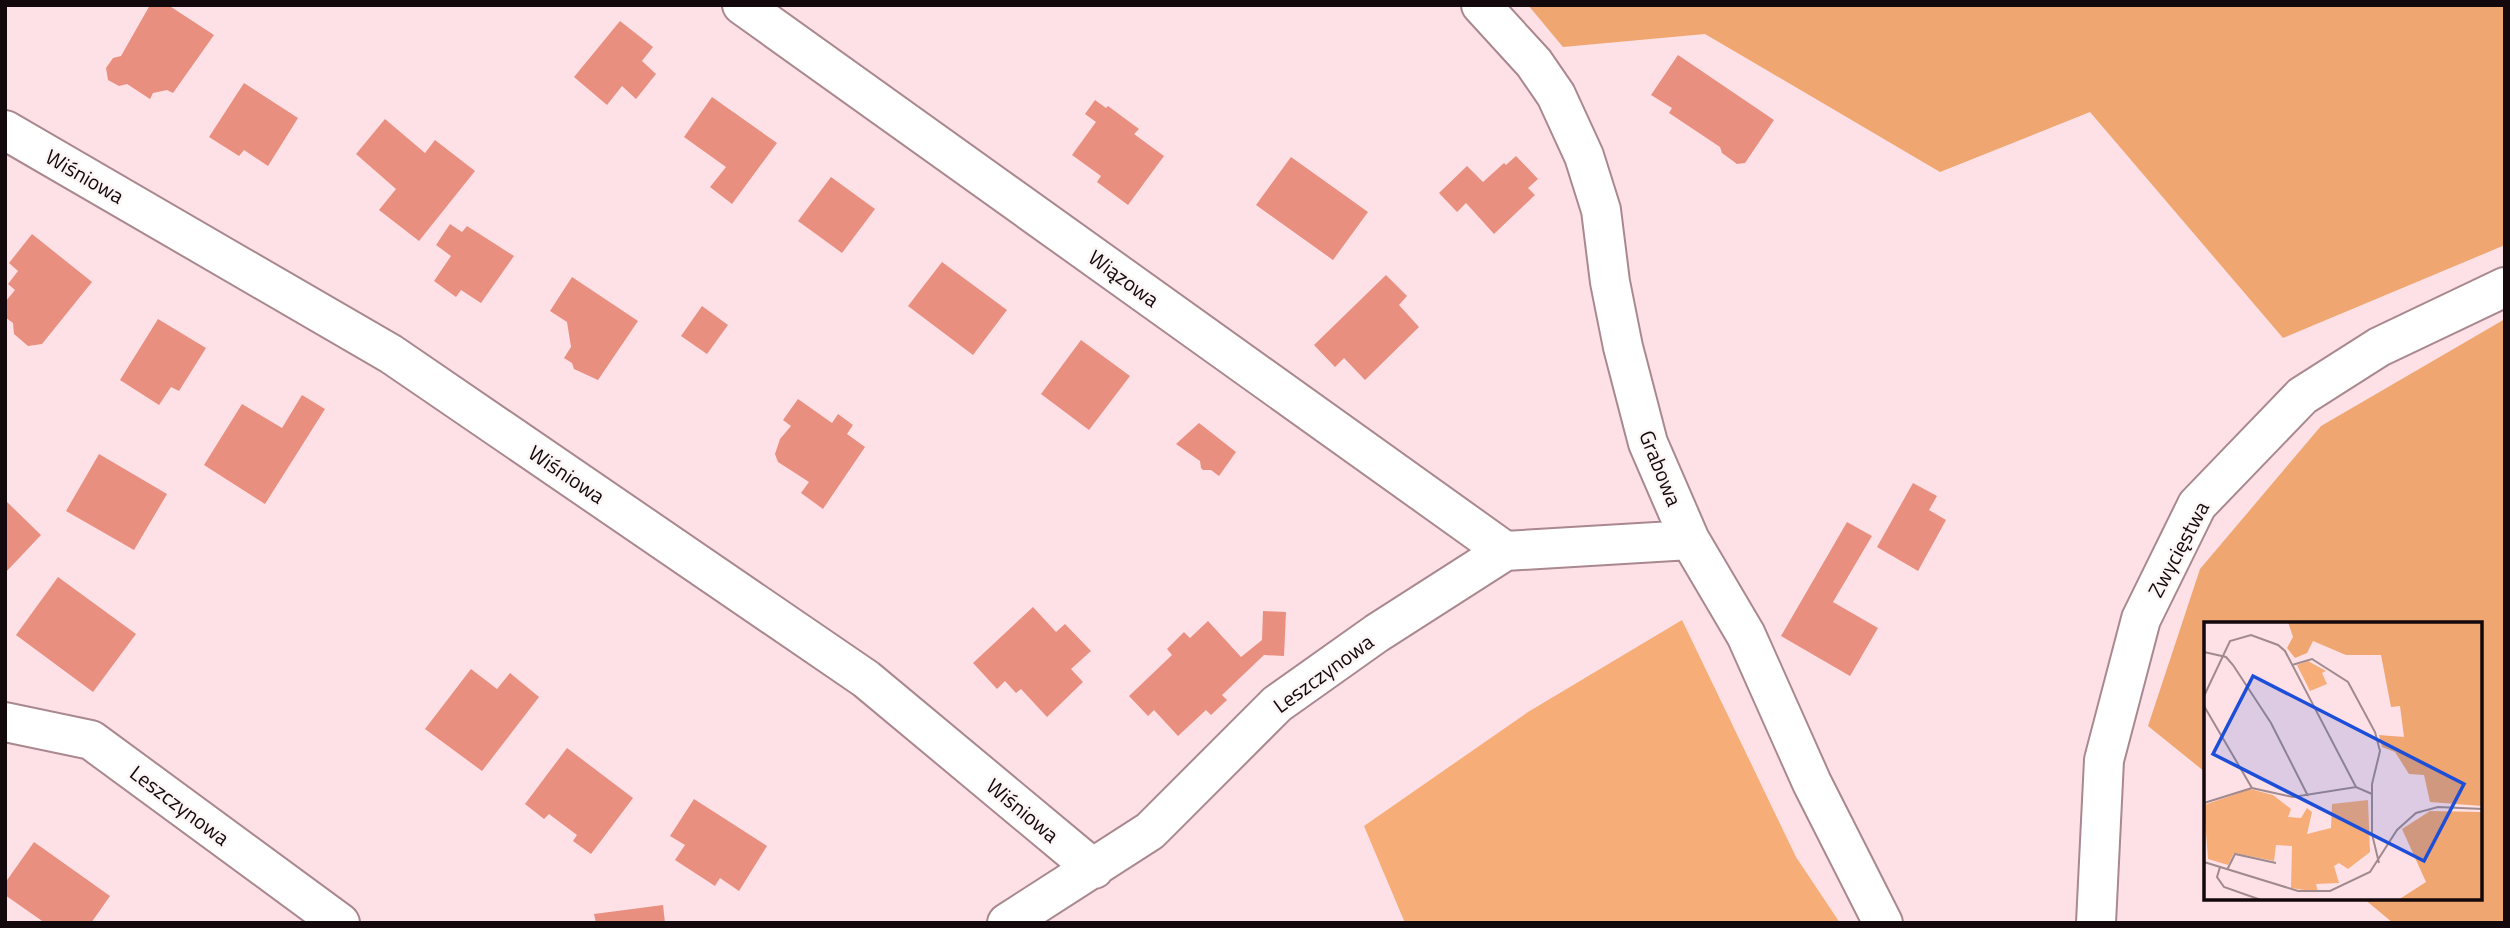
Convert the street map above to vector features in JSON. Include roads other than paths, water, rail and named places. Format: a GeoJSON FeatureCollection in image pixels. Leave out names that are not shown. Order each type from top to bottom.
{"type":"FeatureCollection","features":[{"type":"Feature","properties":{"kind":"street","name":"Wiązowa"},"geometry":{"type":"LineString","coordinates":[[742,5],[1505,551]]}},
{"type":"Feature","properties":{"kind":"street","name":"Grabowa"},"geometry":{"type":"LineString","coordinates":[[1481,5],[1534,63],[1556,95],[1584,156],[1601,210],[1610,282],[1623,347],[1648,443],[1690,540],[1746,635],[1812,783],[1883,923]]}},
{"type":"Feature","properties":{"kind":"street","name":"Wiśniowa"},"geometry":{"type":"LineString","coordinates":[[5,130],[391,354],[866,679],[1094,869]]}},
{"type":"Feature","properties":{"kind":"street","name":"Zwycięstwa"},"geometry":{"type":"LineString","coordinates":[[2096,923],[2104,760],[2141,619],[2197,505],[2302,396],[2379,347],[2505,287]]}},
{"type":"Feature","properties":{"kind":"street","name":"Leszczynowa"},"geometry":{"type":"LineString","coordinates":[[1007,923],[1150,831],[1277,704],[1377,633],[1505,551],[1690,540]]}},
{"type":"Feature","properties":{"kind":"street","name":"Leszczynowa"},"geometry":{"type":"LineString","coordinates":[[5,722],[91,740],[340,923]]}}]}
